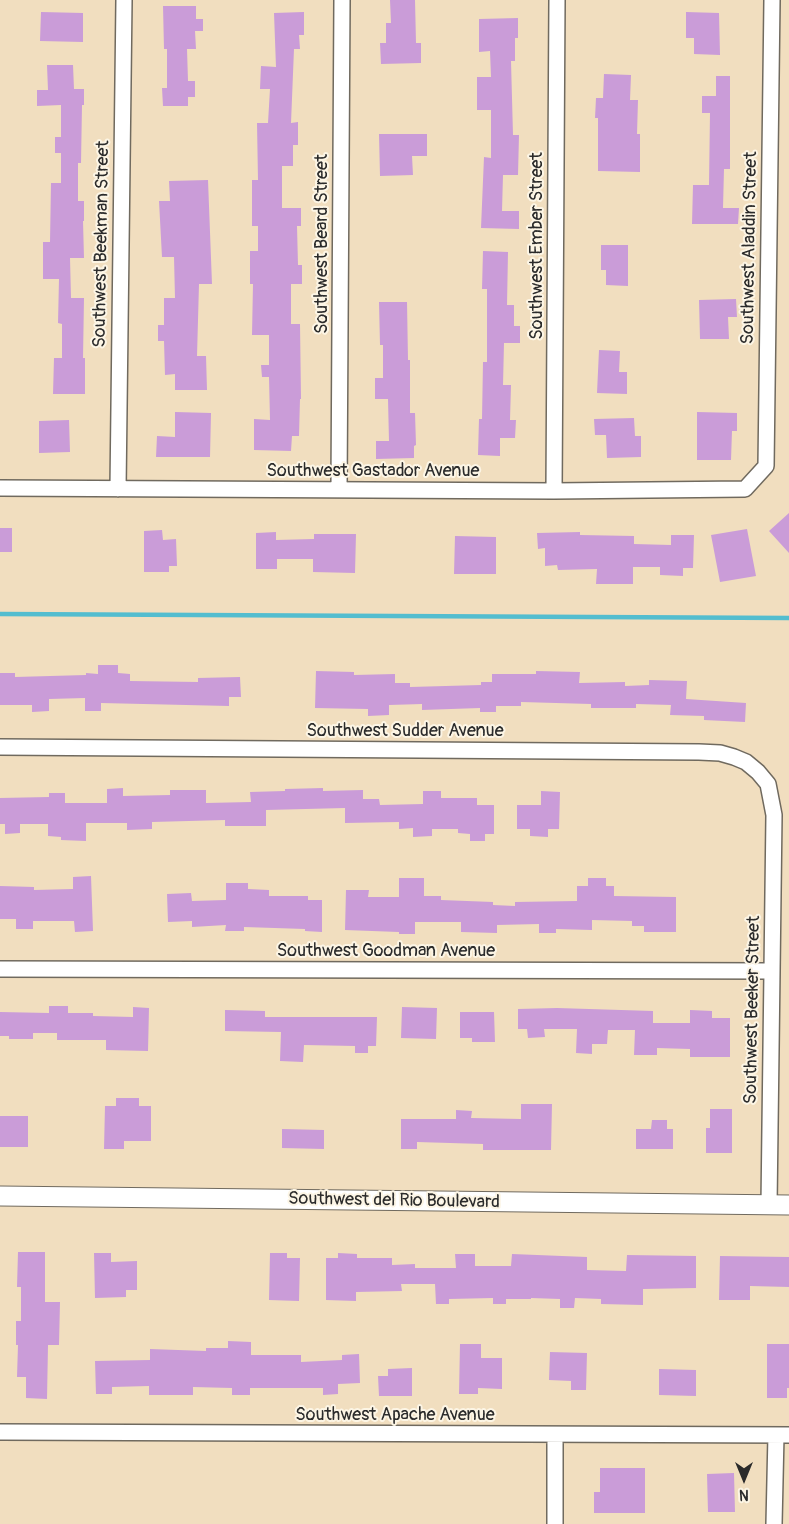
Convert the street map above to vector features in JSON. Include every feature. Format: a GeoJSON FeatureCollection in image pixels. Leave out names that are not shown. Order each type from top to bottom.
{"type":"FeatureCollection","features":[{"type":"Feature","properties":{"kind":"street","name":"Southwest Beekman Street"},"geometry":{"type":"LineString","coordinates":[[118,489],[124,0]]}},
{"type":"Feature","properties":{"kind":"street","name":"Southwest Beard Street"},"geometry":{"type":"LineString","coordinates":[[339,489],[342,0]]}},
{"type":"Feature","properties":{"kind":"street","name":"Southwest Ember Street"},"geometry":{"type":"LineString","coordinates":[[554,491],[557,0]]}},
{"type":"Feature","properties":{"kind":"street","name":"Southwest Aladdin Street"},"geometry":{"type":"LineString","coordinates":[[745,489],[766,466],[772,0]]}},
{"type":"Feature","properties":{"kind":"street","name":"Southwest Gastador Avenue"},"geometry":{"type":"LineString","coordinates":[[0,488],[554,491],[745,489]]}},
{"type":"Feature","properties":{"kind":"street","name":"Southwest Sudder Avenue"},"geometry":{"type":"LineString","coordinates":[[0,747],[720,753],[746,762],[758,772],[768,784],[774,815]]}},
{"type":"Feature","properties":{"kind":"street","name":"Southwest Beeker Street"},"geometry":{"type":"LineString","coordinates":[[770,1205],[774,815]]}},
{"type":"Feature","properties":{"kind":"street","name":"Southwest Goodman Avenue"},"geometry":{"type":"LineString","coordinates":[[0,969],[771,971]]}},
{"type":"Feature","properties":{"kind":"street","name":"Southwest del Rio Boulevard"},"geometry":{"type":"LineString","coordinates":[[0,1196],[789,1205]]}},
{"type":"Feature","properties":{"kind":"street","name":"Southwest Apache Avenue"},"geometry":{"type":"LineString","coordinates":[[0,1432],[782,1435]]}},
{"type":"Feature","properties":{"kind":"street"},"geometry":{"type":"LineString","coordinates":[[555,1435],[555,1524]]}},
{"type":"Feature","properties":{"kind":"street"},"geometry":{"type":"LineString","coordinates":[[774,1524],[782,1435]]}},
{"type":"Feature","properties":{"kind":"building"},"geometry":{"type":"Polygon","coordinates":[[[390,0],[415,0],[416,43],[421,43],[421,63],[381,64],[380,43],[386,43],[386,23],[391,23],[390,0]]]}},
{"type":"Feature","properties":{"kind":"building"},"geometry":{"type":"Polygon","coordinates":[[[163,6],[196,6],[196,19],[203,19],[203,31],[195,31],[196,49],[187,49],[188,81],[195,81],[195,97],[188,97],[188,106],[163,106],[162,88],[167,88],[167,49],[164,49],[163,6]]]}},
{"type":"Feature","properties":{"kind":"building"},"geometry":{"type":"Polygon","coordinates":[[[41,12],[83,13],[83,42],[40,41],[41,12]]]}},
{"type":"Feature","properties":{"kind":"building"},"geometry":{"type":"Polygon","coordinates":[[[304,12],[304,35],[299,35],[300,49],[294,49],[291,123],[298,122],[298,145],[293,145],[293,166],[282,166],[282,208],[301,208],[301,226],[297,226],[298,265],[302,265],[302,284],[291,284],[291,324],[300,324],[301,399],[299,436],[292,436],[291,451],[254,450],[254,419],[270,420],[269,377],[262,377],[261,365],[269,365],[269,335],[252,335],[253,284],[250,284],[250,251],[258,251],[258,226],[252,226],[252,180],[258,180],[257,123],[268,123],[270,89],[260,89],[261,66],[276,67],[274,13],[304,12]]]}},
{"type":"Feature","properties":{"kind":"building"},"geometry":{"type":"Polygon","coordinates":[[[686,12],[719,13],[720,55],[694,54],[694,38],[686,38],[686,12]]]}},
{"type":"Feature","properties":{"kind":"building"},"geometry":{"type":"Polygon","coordinates":[[[518,18],[518,38],[515,38],[515,61],[511,61],[513,135],[519,135],[518,175],[503,175],[502,211],[519,211],[519,229],[481,228],[484,157],[491,158],[491,110],[477,110],[477,77],[491,77],[490,51],[479,52],[479,19],[518,18]]]}},
{"type":"Feature","properties":{"kind":"building"},"geometry":{"type":"Polygon","coordinates":[[[47,65],[73,65],[74,89],[84,89],[81,163],[78,163],[78,201],[84,201],[84,258],[70,258],[71,298],[84,298],[83,358],[85,358],[85,394],[53,394],[54,358],[62,358],[62,324],[58,323],[59,279],[43,279],[43,242],[50,242],[51,183],[61,183],[61,153],[55,153],[55,137],[61,137],[61,105],[37,106],[37,90],[48,90],[47,65]]]}},
{"type":"Feature","properties":{"kind":"building"},"geometry":{"type":"Polygon","coordinates":[[[604,74],[631,75],[630,100],[638,100],[637,134],[640,134],[640,172],[598,171],[598,118],[595,118],[596,98],[603,98],[604,74]]]}},
{"type":"Feature","properties":{"kind":"building"},"geometry":{"type":"Polygon","coordinates":[[[716,76],[730,76],[730,169],[724,169],[723,208],[739,208],[738,224],[692,224],[693,185],[709,185],[710,113],[702,113],[702,96],[716,96],[716,76]]]}},
{"type":"Feature","properties":{"kind":"building"},"geometry":{"type":"Polygon","coordinates":[[[379,134],[427,134],[427,156],[412,156],[413,175],[380,176],[379,134]]]}},
{"type":"Feature","properties":{"kind":"building"},"geometry":{"type":"Polygon","coordinates":[[[208,180],[212,284],[199,284],[197,356],[206,356],[207,390],[175,390],[175,374],[165,375],[164,341],[158,341],[158,325],[164,325],[164,298],[175,298],[174,257],[162,257],[159,201],[170,201],[169,181],[208,180]]]}},
{"type":"Feature","properties":{"kind":"building"},"geometry":{"type":"Polygon","coordinates":[[[601,245],[628,245],[628,286],[606,285],[606,270],[601,270],[601,245]]]}},
{"type":"Feature","properties":{"kind":"building"},"geometry":{"type":"Polygon","coordinates":[[[483,251],[508,252],[507,305],[514,305],[514,326],[520,326],[520,343],[504,343],[503,385],[511,385],[510,420],[516,420],[515,438],[500,438],[500,456],[478,455],[479,419],[482,419],[483,362],[487,362],[487,289],[482,289],[483,251]]]}},
{"type":"Feature","properties":{"kind":"building"},"geometry":{"type":"Polygon","coordinates":[[[736,299],[737,317],[728,317],[729,339],[700,339],[699,300],[736,299]]]}},
{"type":"Feature","properties":{"kind":"building"},"geometry":{"type":"Polygon","coordinates":[[[379,302],[407,302],[410,413],[415,413],[416,445],[414,446],[414,458],[376,459],[376,441],[389,441],[388,399],[375,399],[375,378],[383,378],[383,345],[380,345],[379,302]]]}},
{"type":"Feature","properties":{"kind":"building"},"geometry":{"type":"Polygon","coordinates":[[[599,350],[620,351],[619,372],[627,372],[627,394],[597,393],[599,350]]]}},
{"type":"Feature","properties":{"kind":"building"},"geometry":{"type":"Polygon","coordinates":[[[175,412],[211,413],[210,457],[156,457],[157,436],[175,437],[175,412]]]}},
{"type":"Feature","properties":{"kind":"building"},"geometry":{"type":"Polygon","coordinates":[[[697,412],[737,413],[737,431],[732,431],[731,460],[697,460],[697,412]]]}},
{"type":"Feature","properties":{"kind":"building"},"geometry":{"type":"Polygon","coordinates":[[[634,418],[635,436],[641,436],[641,457],[607,458],[606,435],[595,435],[594,419],[634,418]]]}},
{"type":"Feature","properties":{"kind":"building"},"geometry":{"type":"Polygon","coordinates":[[[69,420],[70,452],[39,453],[39,421],[69,420]]]}},
{"type":"Feature","properties":{"kind":"building"},"geometry":{"type":"Polygon","coordinates":[[[789,513],[789,553],[769,531],[789,513]]]}},
{"type":"Feature","properties":{"kind":"building"},"geometry":{"type":"Polygon","coordinates":[[[0,528],[12,528],[12,552],[0,552],[0,528]]]}},
{"type":"Feature","properties":{"kind":"building"},"geometry":{"type":"Polygon","coordinates":[[[747,529],[756,576],[720,582],[711,535],[747,529]]]}},
{"type":"Feature","properties":{"kind":"building"},"geometry":{"type":"Polygon","coordinates":[[[162,530],[163,540],[176,539],[177,566],[169,566],[169,572],[144,572],[144,531],[162,530]]]}},
{"type":"Feature","properties":{"kind":"building"},"geometry":{"type":"Polygon","coordinates":[[[276,532],[276,540],[314,539],[314,534],[356,534],[355,573],[313,572],[313,559],[277,559],[277,569],[256,569],[256,533],[276,532]]]}},
{"type":"Feature","properties":{"kind":"building"},"geometry":{"type":"Polygon","coordinates":[[[580,532],[580,535],[634,536],[634,544],[671,545],[671,535],[694,535],[693,568],[683,568],[683,576],[660,575],[660,567],[633,567],[633,584],[596,584],[597,569],[558,570],[557,565],[545,566],[545,548],[538,549],[537,533],[580,532]]]}},
{"type":"Feature","properties":{"kind":"building"},"geometry":{"type":"Polygon","coordinates":[[[455,536],[496,537],[496,574],[454,574],[455,536]]]}},
{"type":"Feature","properties":{"kind":"building"},"geometry":{"type":"Polygon","coordinates":[[[98,665],[118,665],[118,673],[130,674],[130,681],[198,682],[198,678],[240,677],[241,697],[229,697],[229,706],[101,703],[101,711],[85,711],[85,698],[49,699],[49,711],[32,712],[32,705],[0,705],[0,673],[15,673],[15,677],[86,675],[86,673],[98,674],[98,665]]]}},
{"type":"Feature","properties":{"kind":"building"},"geometry":{"type":"Polygon","coordinates":[[[316,671],[354,672],[354,675],[395,674],[395,683],[410,683],[410,687],[481,685],[481,682],[492,682],[492,674],[536,674],[536,671],[580,672],[579,683],[625,682],[625,686],[649,685],[649,680],[687,681],[686,699],[746,703],[745,722],[704,720],[704,716],[670,715],[671,705],[636,704],[636,708],[591,708],[591,704],[521,702],[521,706],[496,706],[496,712],[480,712],[480,708],[422,710],[422,704],[389,705],[389,715],[368,716],[368,709],[315,708],[316,671]]]}},
{"type":"Feature","properties":{"kind":"building"},"geometry":{"type":"Polygon","coordinates":[[[123,788],[123,796],[170,795],[170,790],[206,790],[206,803],[251,802],[250,792],[285,791],[285,789],[323,788],[323,791],[363,790],[363,799],[379,799],[380,805],[423,804],[423,791],[441,791],[441,798],[477,798],[477,805],[494,805],[494,834],[485,834],[485,841],[470,841],[470,834],[458,833],[458,829],[432,829],[432,836],[413,837],[413,828],[399,829],[399,822],[345,823],[345,808],[266,810],[266,826],[225,826],[225,820],[152,822],[152,829],[127,830],[127,823],[86,823],[86,841],[61,840],[61,837],[48,836],[48,824],[20,824],[20,833],[5,834],[5,824],[0,824],[0,798],[49,797],[49,793],[65,793],[65,803],[107,803],[107,789],[123,788]]]}},
{"type":"Feature","properties":{"kind":"building"},"geometry":{"type":"Polygon","coordinates":[[[541,791],[560,792],[559,829],[548,829],[548,837],[530,836],[530,829],[517,829],[517,805],[541,805],[541,791]]]}},
{"type":"Feature","properties":{"kind":"building"},"geometry":{"type":"Polygon","coordinates":[[[91,876],[93,931],[75,932],[74,921],[33,921],[33,929],[16,929],[16,919],[0,919],[0,886],[34,887],[34,890],[73,889],[73,877],[91,876]]]}},
{"type":"Feature","properties":{"kind":"building"},"geometry":{"type":"Polygon","coordinates":[[[399,878],[424,878],[424,896],[441,896],[441,900],[493,902],[493,905],[515,906],[515,902],[577,901],[577,886],[588,886],[588,878],[606,878],[606,886],[614,886],[614,896],[676,897],[676,932],[644,932],[644,926],[632,926],[632,921],[592,920],[592,930],[556,929],[556,933],[539,933],[539,924],[497,925],[497,933],[461,932],[461,922],[415,922],[415,934],[345,930],[346,890],[369,890],[368,897],[399,897],[399,878]]]}},
{"type":"Feature","properties":{"kind":"building"},"geometry":{"type":"Polygon","coordinates":[[[226,883],[248,883],[248,889],[269,890],[269,896],[308,896],[308,900],[322,900],[322,932],[305,931],[305,929],[244,927],[244,931],[225,931],[226,925],[192,927],[192,921],[168,922],[167,894],[191,893],[192,901],[226,900],[226,883]]]}},
{"type":"Feature","properties":{"kind":"building"},"geometry":{"type":"Polygon","coordinates":[[[49,1006],[68,1006],[68,1013],[93,1013],[93,1016],[133,1017],[133,1007],[149,1008],[148,1051],[106,1050],[106,1040],[57,1040],[57,1033],[33,1033],[33,1039],[9,1039],[9,1036],[0,1036],[0,1012],[49,1013],[49,1006]]]}},
{"type":"Feature","properties":{"kind":"building"},"geometry":{"type":"Polygon","coordinates":[[[402,1007],[437,1008],[436,1039],[401,1038],[402,1007]]]}},
{"type":"Feature","properties":{"kind":"building"},"geometry":{"type":"Polygon","coordinates":[[[557,1008],[653,1011],[653,1023],[690,1023],[690,1010],[712,1011],[712,1018],[730,1018],[730,1057],[690,1057],[690,1049],[657,1048],[657,1055],[634,1055],[635,1030],[608,1030],[607,1044],[592,1044],[592,1054],[576,1053],[577,1029],[544,1029],[545,1037],[528,1038],[527,1029],[518,1029],[518,1009],[557,1008]]]}},
{"type":"Feature","properties":{"kind":"building"},"geometry":{"type":"Polygon","coordinates":[[[225,1010],[265,1011],[265,1017],[377,1017],[376,1046],[368,1046],[368,1053],[355,1053],[355,1046],[304,1045],[303,1062],[280,1061],[281,1032],[225,1031],[225,1010]]]}},
{"type":"Feature","properties":{"kind":"building"},"geometry":{"type":"Polygon","coordinates":[[[460,1012],[494,1012],[495,1042],[472,1042],[472,1038],[460,1038],[460,1012]]]}},
{"type":"Feature","properties":{"kind":"building"},"geometry":{"type":"Polygon","coordinates":[[[116,1098],[139,1098],[139,1106],[151,1106],[151,1141],[124,1141],[124,1149],[104,1149],[105,1106],[116,1106],[116,1098]]]}},
{"type":"Feature","properties":{"kind":"building"},"geometry":{"type":"Polygon","coordinates":[[[521,1104],[552,1104],[551,1150],[483,1150],[483,1144],[417,1142],[417,1149],[401,1149],[401,1119],[456,1119],[456,1110],[472,1111],[471,1118],[521,1119],[521,1104]]]}},
{"type":"Feature","properties":{"kind":"building"},"geometry":{"type":"Polygon","coordinates":[[[710,1109],[732,1109],[732,1153],[706,1153],[706,1128],[710,1128],[710,1109]]]}},
{"type":"Feature","properties":{"kind":"building"},"geometry":{"type":"Polygon","coordinates":[[[0,1116],[28,1116],[28,1147],[0,1147],[0,1116]]]}},
{"type":"Feature","properties":{"kind":"building"},"geometry":{"type":"Polygon","coordinates":[[[652,1120],[667,1120],[667,1129],[673,1129],[673,1149],[636,1149],[636,1129],[651,1129],[652,1120]]]}},
{"type":"Feature","properties":{"kind":"building"},"geometry":{"type":"Polygon","coordinates":[[[282,1129],[324,1130],[324,1149],[282,1148],[282,1129]]]}},
{"type":"Feature","properties":{"kind":"building"},"geometry":{"type":"Polygon","coordinates":[[[18,1252],[45,1252],[45,1302],[60,1302],[59,1345],[48,1345],[47,1399],[26,1398],[26,1377],[17,1377],[18,1345],[16,1345],[16,1321],[21,1321],[21,1287],[17,1287],[18,1252]]]}},
{"type":"Feature","properties":{"kind":"building"},"geometry":{"type":"Polygon","coordinates":[[[94,1253],[111,1253],[111,1262],[137,1261],[137,1290],[126,1290],[126,1297],[95,1298],[94,1253]]]}},
{"type":"Feature","properties":{"kind":"building"},"geometry":{"type":"Polygon","coordinates":[[[270,1253],[287,1253],[287,1258],[300,1258],[299,1301],[269,1300],[270,1253]]]}},
{"type":"Feature","properties":{"kind":"building"},"geometry":{"type":"Polygon","coordinates":[[[338,1253],[357,1254],[357,1258],[392,1258],[392,1265],[415,1264],[415,1268],[456,1268],[455,1254],[475,1254],[475,1266],[511,1266],[512,1254],[587,1257],[587,1270],[626,1271],[627,1255],[696,1256],[696,1288],[643,1289],[643,1305],[601,1304],[601,1299],[575,1298],[574,1308],[560,1308],[560,1299],[531,1298],[506,1299],[506,1304],[493,1304],[493,1298],[449,1299],[449,1304],[436,1304],[435,1284],[401,1284],[402,1291],[356,1292],[356,1301],[326,1300],[326,1258],[338,1258],[338,1253]]]}},
{"type":"Feature","properties":{"kind":"building"},"geometry":{"type":"Polygon","coordinates":[[[720,1256],[789,1257],[789,1287],[750,1286],[750,1300],[719,1300],[720,1256]]]}},
{"type":"Feature","properties":{"kind":"building"},"geometry":{"type":"Polygon","coordinates":[[[228,1341],[251,1342],[251,1355],[301,1355],[301,1362],[342,1360],[342,1355],[359,1354],[360,1383],[338,1384],[338,1394],[323,1395],[323,1388],[250,1388],[250,1395],[232,1395],[232,1388],[193,1387],[193,1395],[149,1395],[149,1386],[112,1387],[112,1394],[96,1394],[95,1361],[150,1360],[150,1349],[206,1351],[206,1348],[228,1348],[228,1341]]]}},
{"type":"Feature","properties":{"kind":"building"},"geometry":{"type":"Polygon","coordinates":[[[460,1344],[481,1344],[481,1358],[502,1358],[502,1389],[478,1388],[478,1394],[459,1394],[460,1344]]]}},
{"type":"Feature","properties":{"kind":"building"},"geometry":{"type":"Polygon","coordinates":[[[767,1344],[789,1344],[789,1388],[787,1388],[787,1398],[767,1398],[767,1344]]]}},
{"type":"Feature","properties":{"kind":"building"},"geometry":{"type":"Polygon","coordinates":[[[550,1352],[587,1353],[586,1390],[571,1390],[571,1381],[549,1380],[550,1352]]]}},
{"type":"Feature","properties":{"kind":"building"},"geometry":{"type":"Polygon","coordinates":[[[412,1368],[412,1396],[379,1396],[378,1376],[388,1376],[388,1369],[412,1368]]]}},
{"type":"Feature","properties":{"kind":"building"},"geometry":{"type":"Polygon","coordinates":[[[659,1369],[696,1370],[696,1396],[659,1395],[659,1369]]]}},
{"type":"Feature","properties":{"kind":"building"},"geometry":{"type":"Polygon","coordinates":[[[600,1468],[645,1468],[645,1513],[594,1513],[594,1492],[600,1492],[600,1468]]]}},
{"type":"Feature","properties":{"kind":"building"},"geometry":{"type":"Polygon","coordinates":[[[734,1473],[735,1512],[708,1512],[707,1474],[734,1473]]]}},
{"type":"Feature","properties":{"kind":"waterway"},"geometry":{"type":"LineString","coordinates":[[0,614],[789,618]]}}]}
